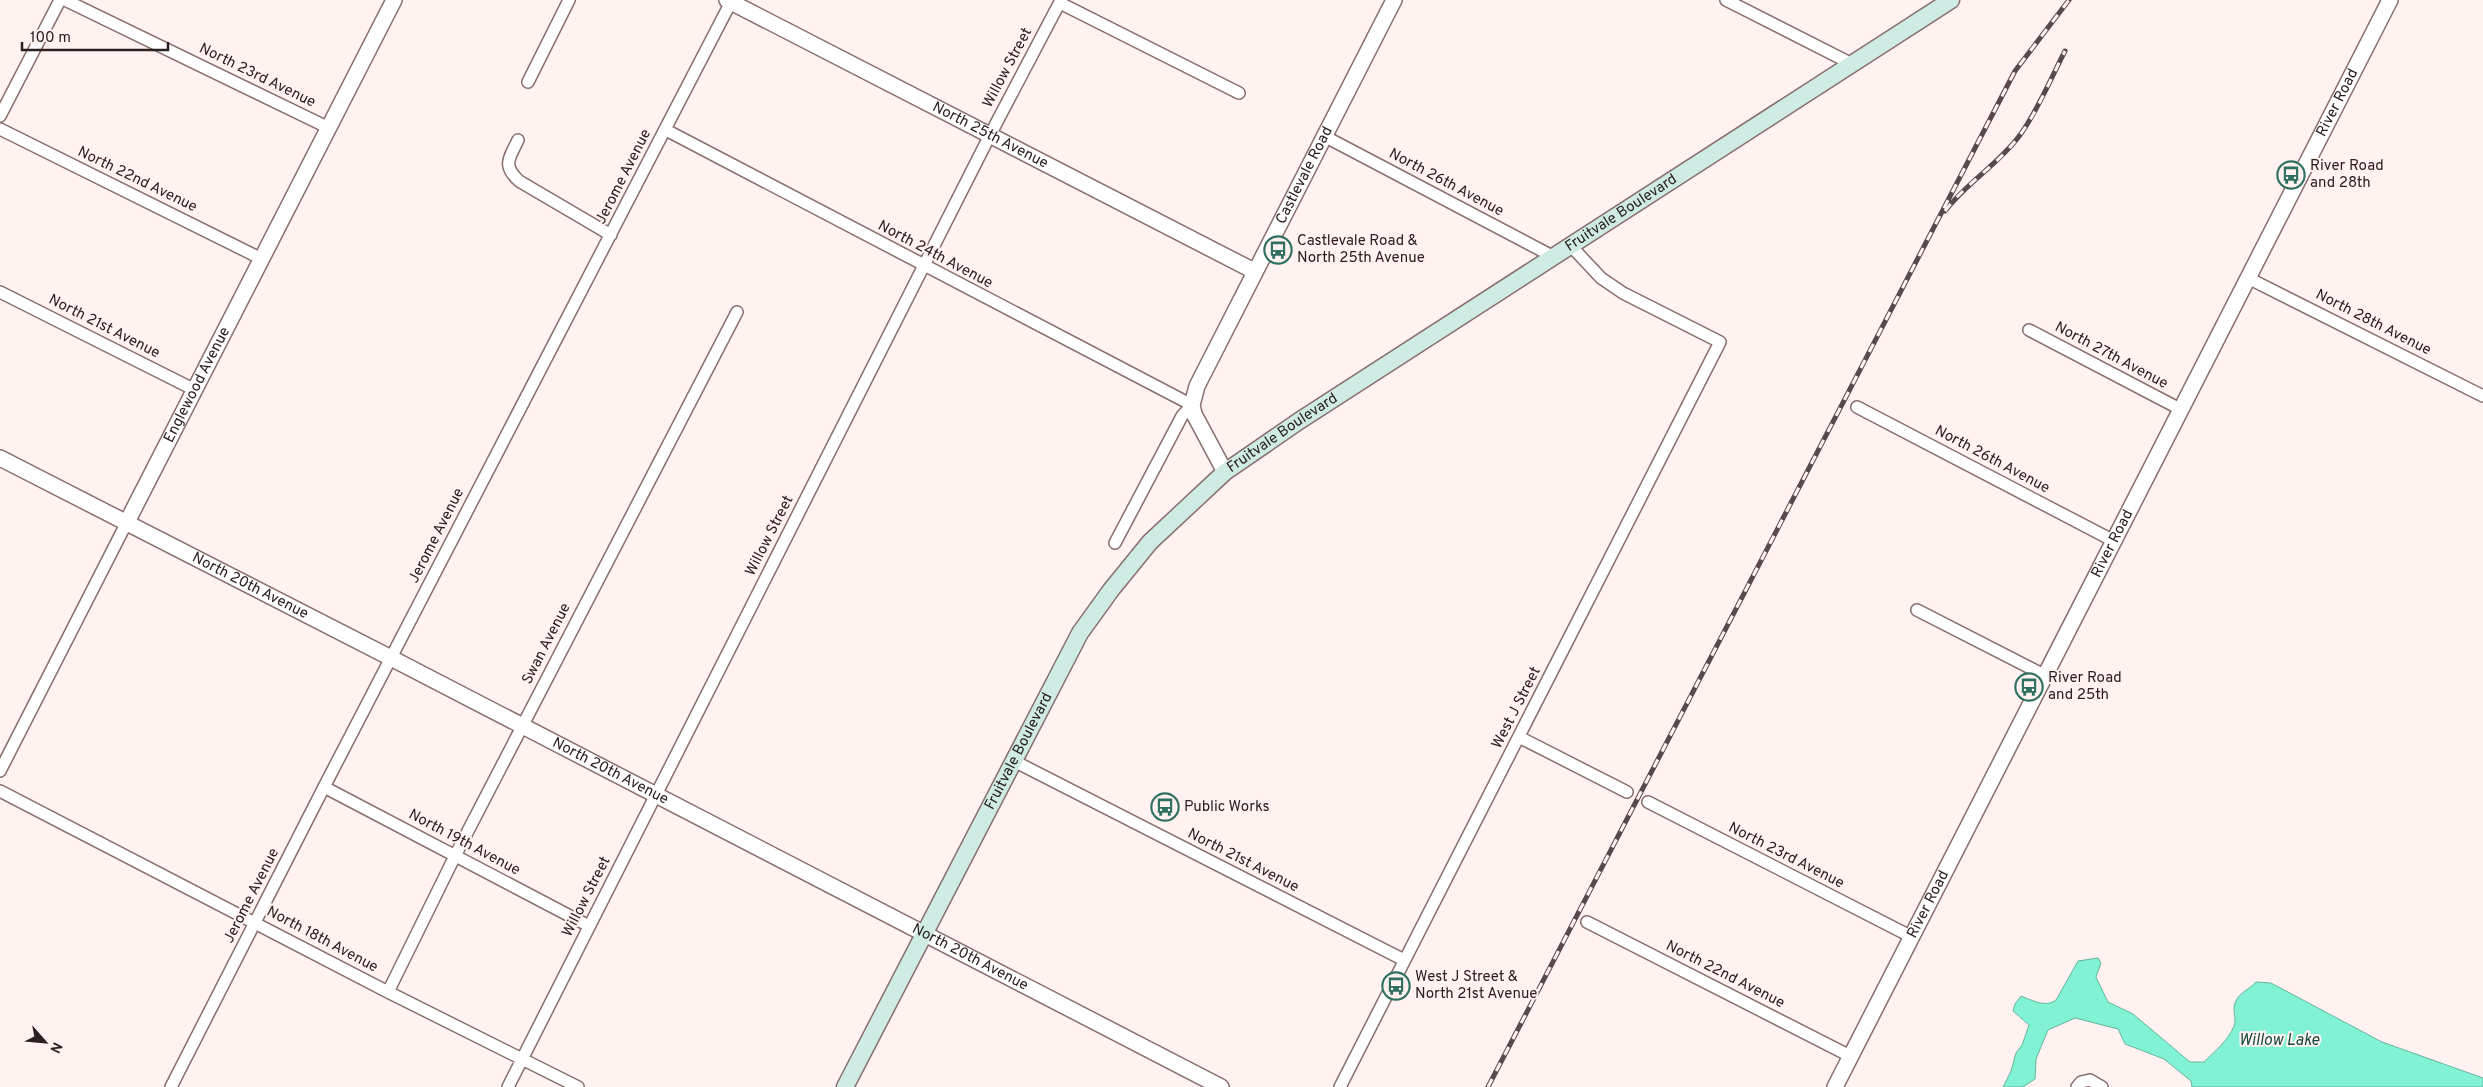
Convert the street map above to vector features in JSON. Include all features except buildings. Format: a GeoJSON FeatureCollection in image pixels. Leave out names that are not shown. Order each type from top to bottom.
{"type":"FeatureCollection","features":[{"type":"Feature","properties":{"kind":"main road","name":"Fruitvale Boulevard"},"geometry":{"type":"LineString","coordinates":[[845,1087],[1080,633],[1111,590],[1150,542],[1225,472],[1307,416],[1951,0]]}},
{"type":"Feature","properties":{"kind":"street"},"geometry":{"type":"LineString","coordinates":[[0,116],[60,0]]}},
{"type":"Feature","properties":{"kind":"street","name":"North 23rd Avenue"},"geometry":{"type":"LineString","coordinates":[[65,0],[329,128]]}},
{"type":"Feature","properties":{"kind":"street","name":"Englewood Avenue"},"geometry":{"type":"LineString","coordinates":[[0,771],[394,0]]}},
{"type":"Feature","properties":{"kind":"street"},"geometry":{"type":"LineString","coordinates":[[528,82],[569,0]]}},
{"type":"Feature","properties":{"kind":"street","name":"Castlevale Road"},"geometry":{"type":"LineString","coordinates":[[1115,543],[1182,416],[1192,405],[1197,386],[1254,271],[1394,0]]}},
{"type":"Feature","properties":{"kind":"street"},"geometry":{"type":"LineString","coordinates":[[1726,0],[1852,64]]}},
{"type":"Feature","properties":{"kind":"street","name":"River Road"},"geometry":{"type":"LineString","coordinates":[[1835,1087],[2112,540],[2390,0]]}},
{"type":"Feature","properties":{"kind":"street","name":"Jerome Avenue"},"geometry":{"type":"LineString","coordinates":[[171,1087],[324,787],[666,130],[730,1]]}},
{"type":"Feature","properties":{"kind":"street","name":"North 25th Avenue"},"geometry":{"type":"LineString","coordinates":[[730,1],[1254,271]]}},
{"type":"Feature","properties":{"kind":"street"},"geometry":{"type":"LineString","coordinates":[[1060,2],[1239,92]]}},
{"type":"Feature","properties":{"kind":"street","name":"Willow Street"},"geometry":{"type":"LineString","coordinates":[[508,1087],[655,794],[925,267],[990,135],[1060,2]]}},
{"type":"Feature","properties":{"kind":"street","name":"North 22nd Avenue"},"geometry":{"type":"LineString","coordinates":[[0,129],[262,259]]}},
{"type":"Feature","properties":{"kind":"street","name":"North 24th Avenue"},"geometry":{"type":"LineString","coordinates":[[666,130],[1192,405]]}},
{"type":"Feature","properties":{"kind":"street","name":"North 26th Avenue"},"geometry":{"type":"LineString","coordinates":[[1324,136],[1554,257]]}},
{"type":"Feature","properties":{"kind":"street"},"geometry":{"type":"LineString","coordinates":[[518,140],[508,159],[509,171],[514,176],[611,235]]}},
{"type":"Feature","properties":{"kind":"street","name":"West J Street"},"geometry":{"type":"LineString","coordinates":[[1340,1087],[1720,342],[1623,293],[1601,278],[1572,246]]}},
{"type":"Feature","properties":{"kind":"street","name":"North 28th Avenue"},"geometry":{"type":"LineString","coordinates":[[2248,278],[2483,396]]}},
{"type":"Feature","properties":{"kind":"street","name":"North 21st Avenue"},"geometry":{"type":"LineString","coordinates":[[0,292],[195,390]]}},
{"type":"Feature","properties":{"kind":"street","name":"Swan Avenue"},"geometry":{"type":"LineString","coordinates":[[388,992],[455,856],[737,312]]}},
{"type":"Feature","properties":{"kind":"street","name":"North 27th Avenue"},"geometry":{"type":"LineString","coordinates":[[2029,330],[2180,409]]}},
{"type":"Feature","properties":{"kind":"street"},"geometry":{"type":"LineString","coordinates":[[1192,405],[1194,414],[1225,472]]}},
{"type":"Feature","properties":{"kind":"street","name":"North 26th Avenue"},"geometry":{"type":"LineString","coordinates":[[1857,407],[2112,540]]}},
{"type":"Feature","properties":{"kind":"street","name":"North 20th Avenue"},"geometry":{"type":"LineString","coordinates":[[0,458],[1221,1087]]}},
{"type":"Feature","properties":{"kind":"street"},"geometry":{"type":"LineString","coordinates":[[1917,610],[2044,675]]}},
{"type":"Feature","properties":{"kind":"street"},"geometry":{"type":"LineString","coordinates":[[1519,737],[1627,792]]}},
{"type":"Feature","properties":{"kind":"street","name":"North 21st Avenue"},"geometry":{"type":"LineString","coordinates":[[1014,761],[1404,960]]}},
{"type":"Feature","properties":{"kind":"street","name":"North 19th Avenue"},"geometry":{"type":"LineString","coordinates":[[324,787],[589,926]]}},
{"type":"Feature","properties":{"kind":"street","name":"North 18th Avenue"},"geometry":{"type":"LineString","coordinates":[[0,791],[388,992],[578,1087]]}},
{"type":"Feature","properties":{"kind":"street","name":"North 23rd Avenue"},"geometry":{"type":"LineString","coordinates":[[1648,802],[1910,936]]}},
{"type":"Feature","properties":{"kind":"street","name":"North 22nd Avenue"},"geometry":{"type":"LineString","coordinates":[[1587,922],[1850,1056]]}},
{"type":"Feature","properties":{"kind":"street"},"geometry":{"type":"LineString","coordinates":[[2077,1087],[2081,1082],[2090,1080],[2102,1087]]}},
{"type":"Feature","properties":{"kind":"water","name":"Willow Lake"},"geometry":{"type":"Polygon","coordinates":[[[2098,958],[2101,963],[2096,977],[2108,1002],[2133,1014],[2190,1062],[2204,1062],[2228,1037],[2235,1023],[2235,1003],[2242,994],[2256,982],[2271,983],[2382,1042],[2483,1078],[2483,1087],[2192,1087],[2191,1081],[2164,1059],[2125,1044],[2118,1029],[2075,1018],[2048,1030],[2036,1059],[2035,1079],[2023,1087],[2003,1087],[2029,1025],[2013,1011],[2015,1004],[2021,996],[2043,1003],[2056,1000],[2078,961],[2098,958]]]}},
{"type":"Feature","properties":{"kind":"railway"},"geometry":{"type":"LineString","coordinates":[[1488,1087],[2015,71],[2069,0]]}},
{"type":"Feature","properties":{"kind":"railway"},"geometry":{"type":"LineString","coordinates":[[1945,211],[1963,191],[2003,155],[2020,135],[2038,106],[2065,51]]}},
{"type":"Feature","properties":{"kind":"place","name":"River Road and 28th"},"geometry":{"type":"Point","coordinates":[2291,175]}},
{"type":"Feature","properties":{"kind":"place","name":"Castlevale Road & North 25th Avenue"},"geometry":{"type":"Point","coordinates":[1278,250]}},
{"type":"Feature","properties":{"kind":"place","name":"River Road and 25th"},"geometry":{"type":"Point","coordinates":[2029,687]}},
{"type":"Feature","properties":{"kind":"place","name":"Public Works"},"geometry":{"type":"Point","coordinates":[1165,807]}},
{"type":"Feature","properties":{"kind":"place","name":"West J Street & North 21st Avenue"},"geometry":{"type":"Point","coordinates":[1396,986]}}]}
